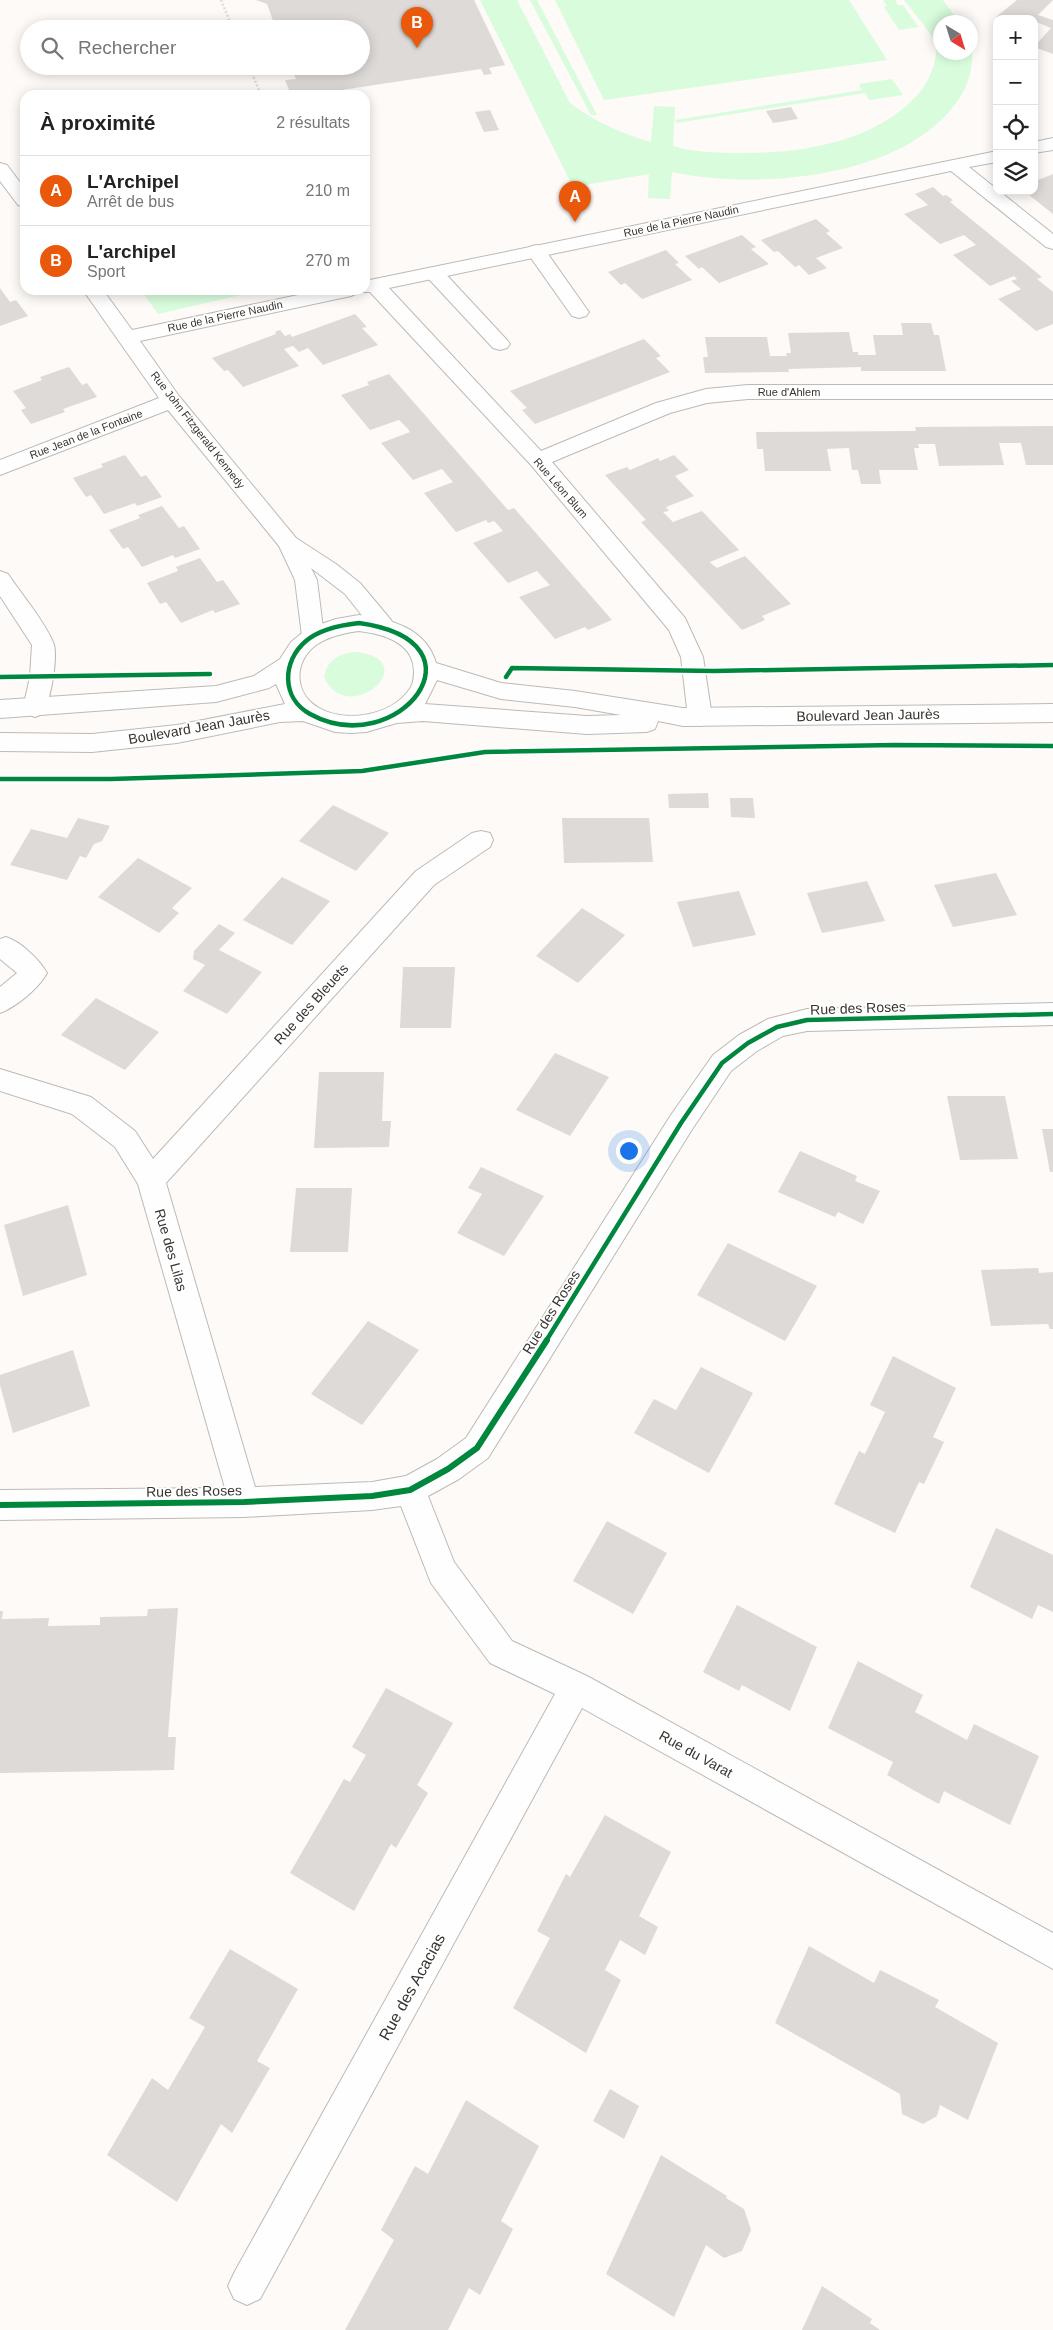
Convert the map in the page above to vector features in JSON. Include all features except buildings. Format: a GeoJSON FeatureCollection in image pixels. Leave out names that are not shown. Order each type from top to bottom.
{"type":"FeatureCollection","features":[{"type":"Feature","properties":{"kind":"street"},"geometry":{"type":"LineString","coordinates":[[1038,147],[1053,144]]}},
{"type":"Feature","properties":{"kind":"street","name":"Rue de la Pierre Naudin"},"geometry":{"type":"LineString","coordinates":[[370,286],[993,157]]}},
{"type":"Feature","properties":{"kind":"street"},"geometry":{"type":"LineString","coordinates":[[953,164],[1053,243]]}},
{"type":"Feature","properties":{"kind":"street"},"geometry":{"type":"LineString","coordinates":[[0,169],[20,195]]}},
{"type":"Feature","properties":{"kind":"street"},"geometry":{"type":"LineString","coordinates":[[536,251],[579,312]]}},
{"type":"Feature","properties":{"kind":"street"},"geometry":{"type":"LineString","coordinates":[[434,273],[500,344]]}},
{"type":"Feature","properties":{"kind":"street","name":"Rue Léon Blum"},"geometry":{"type":"LineString","coordinates":[[370,286],[538,460],[676,624],[687,642],[692,657],[696,701],[691,717]]}},
{"type":"Feature","properties":{"kind":"street","name":"Rue John Fitzgerald Kennedy"},"geometry":{"type":"LineString","coordinates":[[97,295],[172,401],[288,543],[306,580],[313,636]]}},
{"type":"Feature","properties":{"kind":"street","name":"Rue de la Pierre Naudin"},"geometry":{"type":"LineString","coordinates":[[128,337],[327,295]]}},
{"type":"Feature","properties":{"kind":"street","name":"Rue d'Ahlem"},"geometry":{"type":"LineString","coordinates":[[538,460],[662,408],[706,396],[748,392],[1053,392]]}},
{"type":"Feature","properties":{"kind":"street","name":"Rue Jean de la Fontaine"},"geometry":{"type":"LineString","coordinates":[[0,468],[172,401]]}},
{"type":"Feature","properties":{"kind":"street","name":"Rue John Fitzgerald Kennedy"},"geometry":{"type":"LineString","coordinates":[[288,543],[332,569],[372,609],[383,626]]}},
{"type":"Feature","properties":{"kind":"street"},"geometry":{"type":"LineString","coordinates":[[0,579],[43,644],[42,678],[36,708]]}},
{"type":"Feature","properties":{"kind":"street"},"geometry":{"type":"LineString","coordinates":[[359,623],[383,626],[400,633],[414,642],[423,655],[427,669],[426,682],[420,694],[397,714],[375,722],[351,725],[327,721],[307,712],[296,702],[289,690],[286,678],[288,665],[297,649],[313,636],[342,626],[359,623]]}},
{"type":"Feature","properties":{"kind":"street"},"geometry":{"type":"LineString","coordinates":[[0,709],[216,694],[261,682],[288,665]]}},
{"type":"Feature","properties":{"kind":"street","name":"Boulevard Jean Jaurès"},"geometry":{"type":"LineString","coordinates":[[427,669],[501,691],[575,699],[691,717]]}},
{"type":"Feature","properties":{"kind":"street","name":"Boulevard Jean Jaurès"},"geometry":{"type":"LineString","coordinates":[[0,742],[92,743],[177,734],[261,716],[307,712]]}},
{"type":"Feature","properties":{"kind":"street","name":"Boulevard Jean Jaurès"},"geometry":{"type":"LineString","coordinates":[[397,714],[423,712],[587,725],[643,724],[691,717],[1053,713]]}},
{"type":"Feature","properties":{"kind":"street","name":"Rue des Bleuets"},"geometry":{"type":"LineString","coordinates":[[151,1180],[425,878],[481,840]]}},
{"type":"Feature","properties":{"kind":"street"},"geometry":{"type":"LineString","coordinates":[[0,949],[6,947],[34,973],[0,1002]]}},
{"type":"Feature","properties":{"kind":"street","name":"Rue des Roses"},"geometry":{"type":"LineString","coordinates":[[0,1505],[244,1502],[372,1496],[410,1490],[448,1469],[477,1448],[499,1416],[681,1122],[722,1063],[748,1043],[777,1027],[807,1020],[1053,1014]]}},
{"type":"Feature","properties":{"kind":"street","name":"Rue des Lilas"},"geometry":{"type":"LineString","coordinates":[[0,1080],[81,1105],[125,1139],[151,1180],[244,1502]]}},
{"type":"Feature","properties":{"kind":"street","name":"Rue du Varat"},"geometry":{"type":"LineString","coordinates":[[410,1490],[442,1572],[501,1652],[576,1687],[1053,1952]]}},
{"type":"Feature","properties":{"kind":"street","name":"Rue des Acacias"},"geometry":{"type":"LineString","coordinates":[[247,2286],[576,1687]]}},
{"type":"Feature","properties":{"kind":"path"},"geometry":{"type":"LineString","coordinates":[[221,0],[229,20]]}},
{"type":"Feature","properties":{"kind":"path"},"geometry":{"type":"LineString","coordinates":[[253,75],[259,90]]}},
{"type":"Feature","properties":{"kind":"green space"},"geometry":{"type":"Polygon","coordinates":[[[480,0],[517,0],[570,103],[579,110],[629,135],[651,142],[654,106],[675,107],[673,146],[696,151],[762,153],[814,147],[839,141],[864,132],[886,121],[907,106],[924,87],[932,72],[935,60],[972,60],[968,82],[961,96],[931,129],[900,148],[864,163],[825,173],[744,180],[672,172],[670,199],[648,198],[649,174],[573,187],[480,0]]]}},
{"type":"Feature","properties":{"kind":"green space"},"geometry":{"type":"Polygon","coordinates":[[[530,0],[537,0],[597,115],[591,115],[530,0]]]}},
{"type":"Feature","properties":{"kind":"green space"},"geometry":{"type":"Polygon","coordinates":[[[555,0],[849,0],[887,60],[604,100],[555,0]]]}},
{"type":"Feature","properties":{"kind":"green space"},"geometry":{"type":"Polygon","coordinates":[[[883,0],[895,0],[898,5],[903,5],[918,27],[899,30],[884,7],[887,6],[883,0]]]}},
{"type":"Feature","properties":{"kind":"green space"},"geometry":{"type":"Polygon","coordinates":[[[904,0],[943,0],[954,15],[933,15],[933,39],[904,0]]]}},
{"type":"Feature","properties":{"kind":"green space"},"geometry":{"type":"Polygon","coordinates":[[[892,79],[903,95],[869,100],[865,93],[677,123],[675,120],[862,90],[859,84],[892,79]]]}},
{"type":"Feature","properties":{"kind":"green space"},"geometry":{"type":"Polygon","coordinates":[[[145,295],[240,295],[158,314],[145,295]]]}},
{"type":"Feature","properties":{"kind":"green space"},"geometry":{"type":"Polygon","coordinates":[[[357,652],[376,658],[384,667],[383,678],[375,687],[362,694],[348,696],[335,691],[324,677],[332,661],[340,656],[357,652]]]}},
{"type":"Feature","properties":{"kind":"cycle path"},"geometry":{"type":"LineString","coordinates":[[359,623],[379,626],[399,633],[417,648],[423,657],[426,667],[426,678],[423,688],[408,706],[382,720],[351,725],[320,719],[307,712],[296,702],[290,693],[287,674],[289,664],[299,647],[315,635],[336,627],[359,623]]}},
{"type":"Feature","properties":{"kind":"cycle path"},"geometry":{"type":"LineString","coordinates":[[506,677],[512,668],[714,671],[1053,665]]}},
{"type":"Feature","properties":{"kind":"cycle path"},"geometry":{"type":"LineString","coordinates":[[0,677],[210,674]]}},
{"type":"Feature","properties":{"kind":"cycle path"},"geometry":{"type":"LineString","coordinates":[[0,779],[111,779],[362,771],[485,752],[895,745],[1053,746]]}},
{"type":"Feature","properties":{"kind":"cycle path"},"geometry":{"type":"LineString","coordinates":[[0,1505],[244,1502],[372,1496],[410,1490],[448,1469],[477,1448],[499,1416],[681,1123],[722,1063],[748,1043],[777,1027],[807,1020],[1053,1014]]}},
{"type":"Feature","properties":{"kind":"place","name":"L'archipel"},"geometry":{"type":"Point","coordinates":[417,48]}},
{"type":"Feature","properties":{"kind":"place","name":"L'Archipel"},"geometry":{"type":"Point","coordinates":[575,222]}}]}
